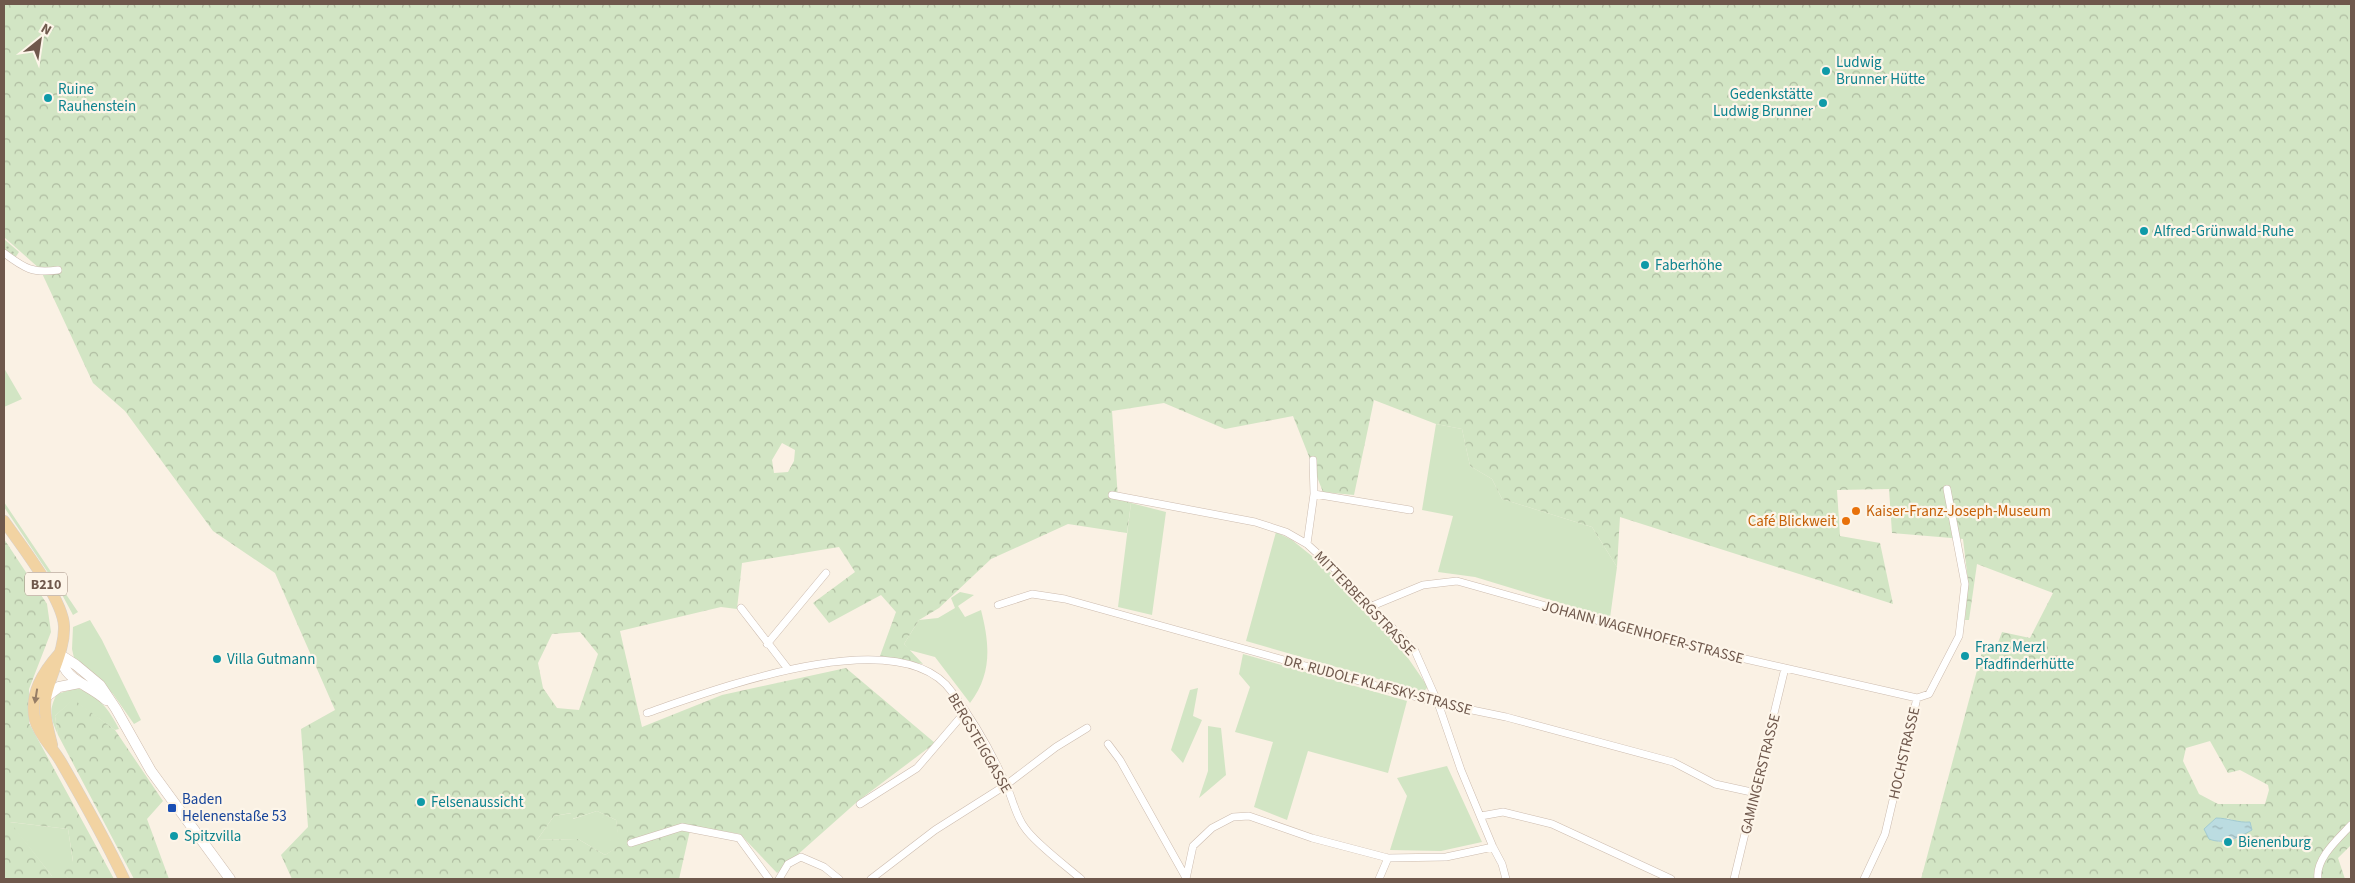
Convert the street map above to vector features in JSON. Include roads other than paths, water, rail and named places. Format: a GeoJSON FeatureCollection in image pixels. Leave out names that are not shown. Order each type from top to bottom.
{"type":"FeatureCollection","features":[{"type":"Feature","properties":{"kind":"main road","name":"B210"},"geometry":{"type":"LineString","coordinates":[[4,521],[61,609],[64,624],[64,640],[46,697],[45,716],[53,749]]}},
{"type":"Feature","properties":{"kind":"main road","name":"B210"},"geometry":{"type":"LineString","coordinates":[[59,654],[45,670],[38,686],[35,700],[35,718],[40,731],[53,749],[99,828],[124,879]]}},
{"type":"Feature","properties":{"kind":"street"},"geometry":{"type":"LineString","coordinates":[[4,253],[22,266],[39,273],[58,270]]}},
{"type":"Feature","properties":{"kind":"street"},"geometry":{"type":"LineString","coordinates":[[1307,544],[1314,494],[1313,460]]}},
{"type":"Feature","properties":{"kind":"street","name":"HOCHSTRASSE"},"geometry":{"type":"LineString","coordinates":[[1864,879],[1885,834],[1917,698],[1929,694],[1959,636],[1965,584],[1948,489]]}},
{"type":"Feature","properties":{"kind":"street"},"geometry":{"type":"LineString","coordinates":[[1314,494],[1410,510]]}},
{"type":"Feature","properties":{"kind":"street","name":"MITTERBERGSTRASSE"},"geometry":{"type":"LineString","coordinates":[[1112,495],[1255,522],[1286,532],[1307,544],[1372,606],[1415,651],[1438,703],[1461,770],[1502,864],[1506,879]]}},
{"type":"Feature","properties":{"kind":"street"},"geometry":{"type":"LineString","coordinates":[[766,644],[826,573]]}},
{"type":"Feature","properties":{"kind":"street","name":"JOHANN WAGENHOFER-STRASSE"},"geometry":{"type":"LineString","coordinates":[[1372,606],[1422,585],[1456,581],[1688,646],[1917,698]]}},
{"type":"Feature","properties":{"kind":"street","name":"DR. RUDOLF KLAFSKY-STRASSE"},"geometry":{"type":"LineString","coordinates":[[998,605],[1032,594],[1065,598],[1438,703],[1506,717],[1673,762],[1714,784],[1756,793]]}},
{"type":"Feature","properties":{"kind":"street"},"geometry":{"type":"LineString","coordinates":[[740,608],[766,644],[788,669]]}},
{"type":"Feature","properties":{"kind":"street"},"geometry":{"type":"LineString","coordinates":[[59,654],[62,667],[79,683],[98,693],[116,709]]}},
{"type":"Feature","properties":{"kind":"street"},"geometry":{"type":"LineString","coordinates":[[59,654],[100,685],[116,709],[151,771],[230,879]]}},
{"type":"Feature","properties":{"kind":"street","name":"BERGSTEIGGASSE"},"geometry":{"type":"LineString","coordinates":[[647,713],[740,681],[788,669],[854,659],[904,664],[932,674],[951,690],[965,712],[1006,785],[1025,828],[1081,879]]}},
{"type":"Feature","properties":{"kind":"street","name":"GAMINGERSTRASSE"},"geometry":{"type":"LineString","coordinates":[[1734,879],[1785,668]]}},
{"type":"Feature","properties":{"kind":"street"},"geometry":{"type":"LineString","coordinates":[[46,697],[59,687],[79,683]]}},
{"type":"Feature","properties":{"kind":"street"},"geometry":{"type":"LineString","coordinates":[[860,804],[917,768],[965,712]]}},
{"type":"Feature","properties":{"kind":"street"},"geometry":{"type":"LineString","coordinates":[[871,879],[936,830],[1006,785],[1056,747],[1087,728]]}},
{"type":"Feature","properties":{"kind":"street"},"geometry":{"type":"LineString","coordinates":[[1108,744],[1120,760],[1186,878]]}},
{"type":"Feature","properties":{"kind":"street"},"geometry":{"type":"LineString","coordinates":[[1481,816],[1503,812],[1552,824],[1671,879]]}},
{"type":"Feature","properties":{"kind":"street"},"geometry":{"type":"LineString","coordinates":[[1186,878],[1193,846],[1212,828],[1233,817],[1248,816],[1312,838],[1388,858],[1446,857],[1493,847]]}},
{"type":"Feature","properties":{"kind":"street"},"geometry":{"type":"LineString","coordinates":[[2318,879],[2317,871],[2332,845],[2351,826]]}},
{"type":"Feature","properties":{"kind":"street"},"geometry":{"type":"LineString","coordinates":[[631,843],[682,827],[738,838],[769,879]]}},
{"type":"Feature","properties":{"kind":"street"},"geometry":{"type":"LineString","coordinates":[[779,879],[788,864],[801,857],[824,867],[839,879]]}},
{"type":"Feature","properties":{"kind":"street"},"geometry":{"type":"LineString","coordinates":[[1379,879],[1388,858]]}},
{"type":"Feature","properties":{"kind":"water"},"geometry":{"type":"Polygon","coordinates":[[[2216,818],[2250,822],[2252,830],[2226,841],[2215,841],[2209,839],[2204,829],[2216,818]]]}},
{"type":"Feature","properties":{"kind":"place","name":"Ludwig Brunner Hütte"},"geometry":{"type":"Point","coordinates":[1826,71]}},
{"type":"Feature","properties":{"kind":"place","name":"Ruine Rauhenstein"},"geometry":{"type":"Point","coordinates":[48,98]}},
{"type":"Feature","properties":{"kind":"place","name":"Gedenkstätte Ludwig Brunner"},"geometry":{"type":"Point","coordinates":[1823,103]}},
{"type":"Feature","properties":{"kind":"place","name":"Alfred-Grünwald-Ruhe"},"geometry":{"type":"Point","coordinates":[2144,231]}},
{"type":"Feature","properties":{"kind":"place","name":"Faberhöhe"},"geometry":{"type":"Point","coordinates":[1645,265]}},
{"type":"Feature","properties":{"kind":"place","name":"Kaiser-Franz-Joseph-Museum"},"geometry":{"type":"Point","coordinates":[1856,511]}},
{"type":"Feature","properties":{"kind":"place","name":"Café Blickweit"},"geometry":{"type":"Point","coordinates":[1846,521]}},
{"type":"Feature","properties":{"kind":"place","name":"Franz Merzl Pfadfinderhütte"},"geometry":{"type":"Point","coordinates":[1965,656]}},
{"type":"Feature","properties":{"kind":"place","name":"Villa Gutmann"},"geometry":{"type":"Point","coordinates":[217,659]}},
{"type":"Feature","properties":{"kind":"place","name":"Felsenaussicht"},"geometry":{"type":"Point","coordinates":[421,802]}},
{"type":"Feature","properties":{"kind":"place","name":"Baden Helenenstaße 53"},"geometry":{"type":"Point","coordinates":[172,808]}},
{"type":"Feature","properties":{"kind":"place","name":"Spitzvilla"},"geometry":{"type":"Point","coordinates":[174,836]}},
{"type":"Feature","properties":{"kind":"place","name":"Bienenburg"},"geometry":{"type":"Point","coordinates":[2228,842]}}]}
